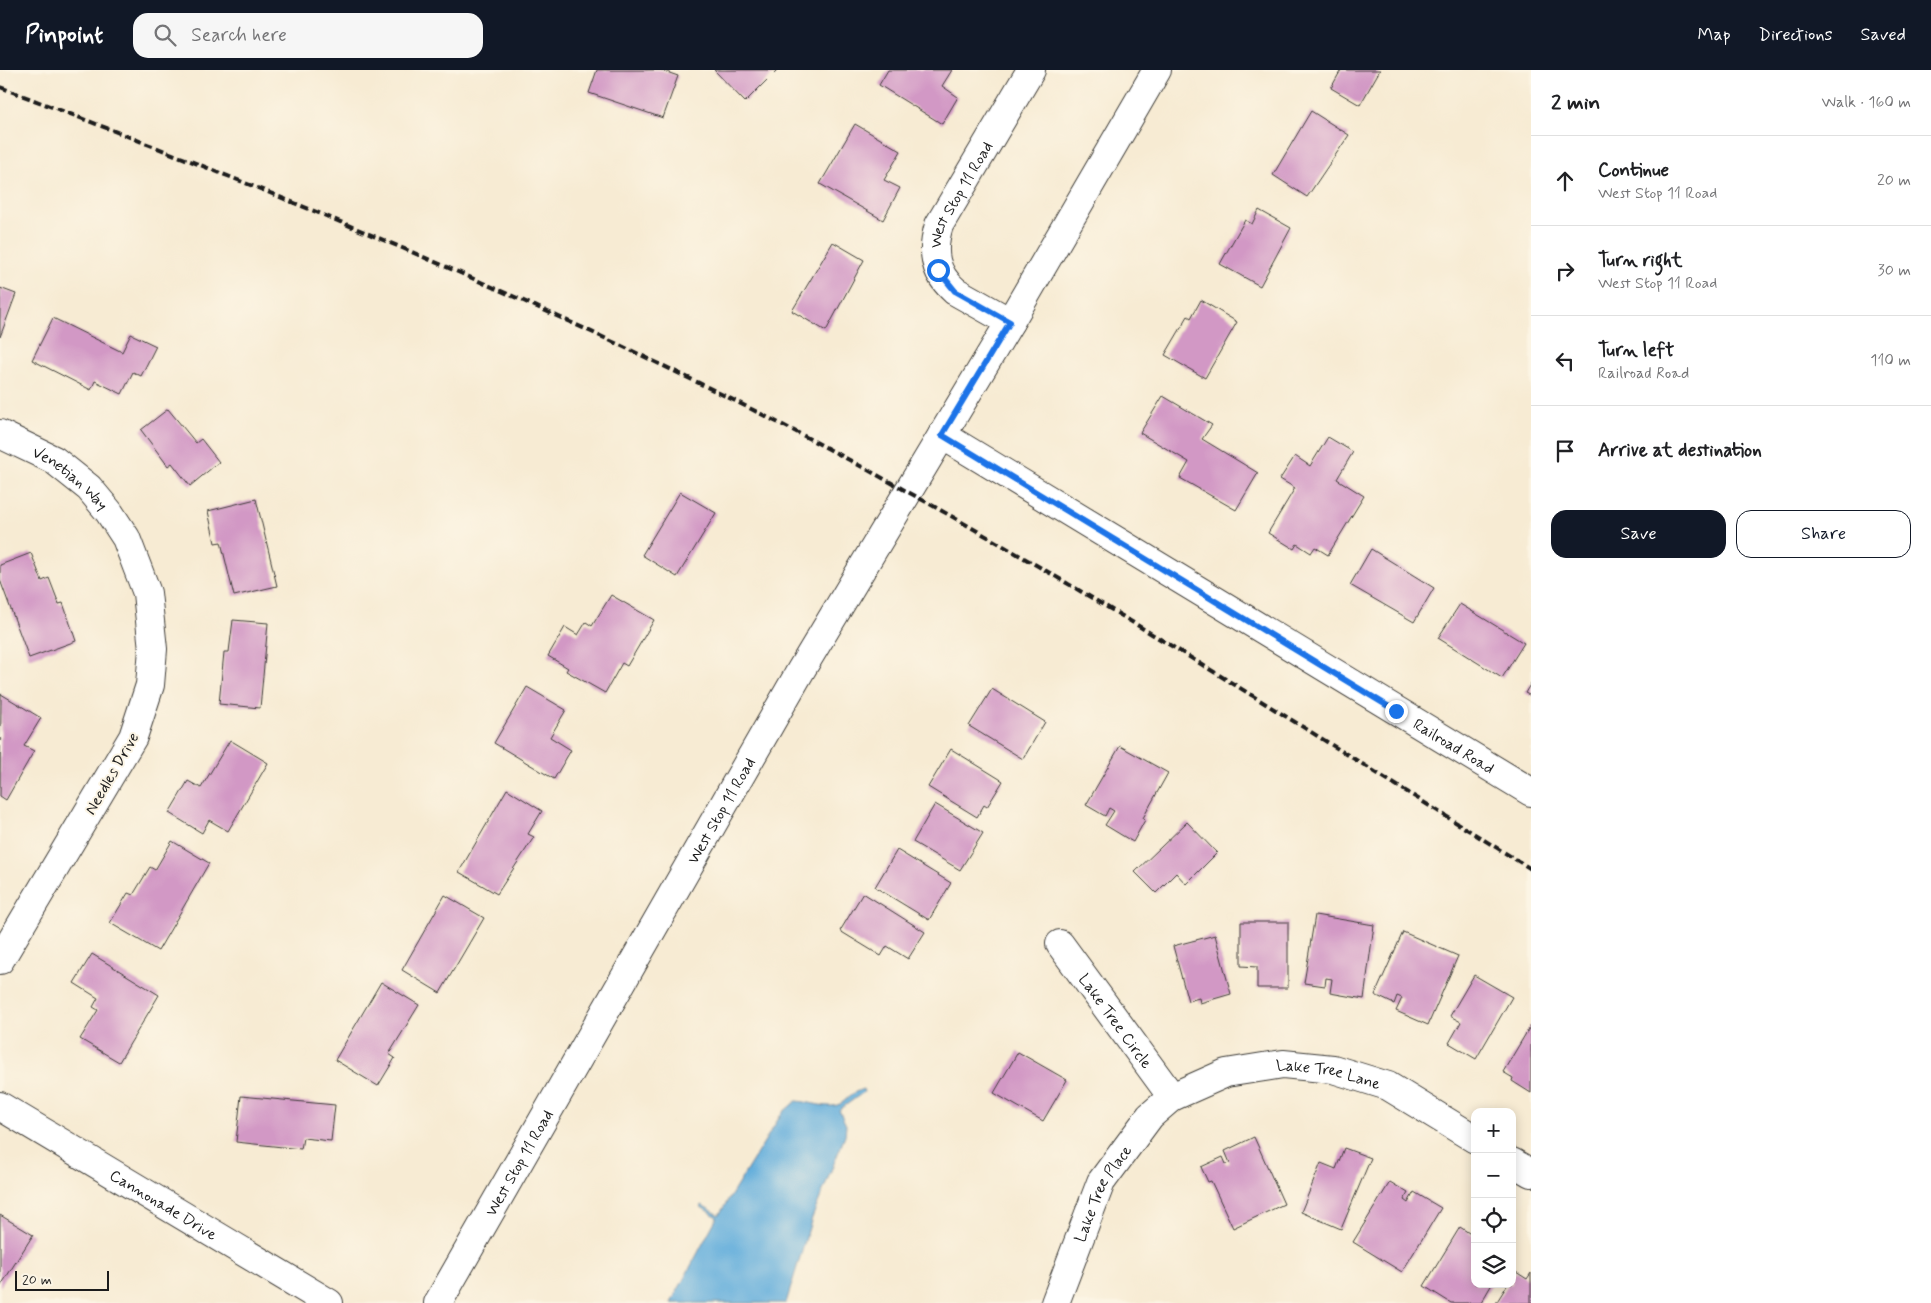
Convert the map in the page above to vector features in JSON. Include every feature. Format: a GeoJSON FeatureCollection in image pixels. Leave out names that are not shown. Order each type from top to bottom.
{"type":"FeatureCollection","features":[{"type":"Feature","properties":{"kind":"street","name":"West Stop 11 Road"},"geometry":{"type":"LineString","coordinates":[[1010,322],[948,285],[938,270],[934,258],[934,241],[939,225],[1031,70]]}},
{"type":"Feature","properties":{"kind":"street","name":"West Stop 11 Road"},"geometry":{"type":"LineString","coordinates":[[438,1303],[801,670],[1010,322],[1152,72]]}},
{"type":"Feature","properties":{"kind":"street","name":"Venetian Way"},"geometry":{"type":"LineString","coordinates":[[0,434],[40,452],[78,479],[100,501],[126,538]]}},
{"type":"Feature","properties":{"kind":"street","name":"Railroad Road"},"geometry":{"type":"LineString","coordinates":[[942,435],[1531,792]]}},
{"type":"Feature","properties":{"kind":"street","name":"Needles Drive"},"geometry":{"type":"LineString","coordinates":[[0,960],[133,737],[144,707],[150,685],[153,649],[149,603],[140,570],[126,538]]}},
{"type":"Feature","properties":{"kind":"street","name":"Lake Tree Circle"},"geometry":{"type":"LineString","coordinates":[[1060,944],[1172,1097]]}},
{"type":"Feature","properties":{"kind":"street","name":"Lake Tree Lane"},"geometry":{"type":"LineString","coordinates":[[1172,1097],[1226,1073],[1283,1064],[1334,1069],[1388,1086],[1471,1137]]}},
{"type":"Feature","properties":{"kind":"street","name":"Lake Tree Place"},"geometry":{"type":"LineString","coordinates":[[1055,1303],[1101,1182],[1150,1116],[1172,1097]]}},
{"type":"Feature","properties":{"kind":"street","name":"Cannonade Drive"},"geometry":{"type":"LineString","coordinates":[[0,1106],[329,1303]]}},
{"type":"Feature","properties":{"kind":"street"},"geometry":{"type":"LineString","coordinates":[[1516,1165],[1531,1174]]}},
{"type":"Feature","properties":{"kind":"water"},"geometry":{"type":"Polygon","coordinates":[[[863,1089],[864,1092],[839,1110],[846,1125],[845,1136],[812,1218],[786,1303],[671,1303],[717,1217],[701,1207],[702,1205],[719,1215],[782,1113],[796,1101],[835,1106],[863,1089]]]}},
{"type":"Feature","properties":{"kind":"building"},"geometry":{"type":"Polygon","coordinates":[[[597,70],[661,70],[678,76],[663,118],[589,93],[597,70]]]}},
{"type":"Feature","properties":{"kind":"building"},"geometry":{"type":"Polygon","coordinates":[[[714,70],[777,70],[745,102],[714,70]]]}},
{"type":"Feature","properties":{"kind":"building"},"geometry":{"type":"Polygon","coordinates":[[[888,70],[952,70],[942,86],[958,97],[942,124],[879,85],[888,70]]]}},
{"type":"Feature","properties":{"kind":"building"},"geometry":{"type":"Polygon","coordinates":[[[1341,70],[1380,70],[1360,105],[1331,88],[1341,70]]]}},
{"type":"Feature","properties":{"kind":"building"},"geometry":{"type":"Polygon","coordinates":[[[1311,111],[1349,135],[1307,197],[1273,175],[1311,111]]]}},
{"type":"Feature","properties":{"kind":"building"},"geometry":{"type":"Polygon","coordinates":[[[855,124],[901,151],[884,180],[900,188],[883,220],[820,184],[855,124]]]}},
{"type":"Feature","properties":{"kind":"building"},"geometry":{"type":"Polygon","coordinates":[[[1259,210],[1291,228],[1260,286],[1220,264],[1245,220],[1252,224],[1259,210]]]}},
{"type":"Feature","properties":{"kind":"building"},"geometry":{"type":"Polygon","coordinates":[[[833,242],[864,260],[826,331],[792,311],[833,242]]]}},
{"type":"Feature","properties":{"kind":"building"},"geometry":{"type":"Polygon","coordinates":[[[0,288],[16,294],[0,337],[0,288]]]}},
{"type":"Feature","properties":{"kind":"building"},"geometry":{"type":"Polygon","coordinates":[[[1201,300],[1237,322],[1205,378],[1165,355],[1188,316],[1191,318],[1201,300]]]}},
{"type":"Feature","properties":{"kind":"building"},"geometry":{"type":"Polygon","coordinates":[[[53,318],[122,352],[131,334],[156,346],[141,376],[133,372],[122,394],[95,381],[91,390],[32,360],[53,318]]]}},
{"type":"Feature","properties":{"kind":"building"},"geometry":{"type":"Polygon","coordinates":[[[1163,396],[1212,425],[1202,439],[1258,473],[1236,510],[1180,478],[1189,462],[1140,433],[1163,396]]]}},
{"type":"Feature","properties":{"kind":"building"},"geometry":{"type":"Polygon","coordinates":[[[168,409],[196,443],[201,439],[219,462],[190,486],[172,463],[168,466],[141,430],[168,409]]]}},
{"type":"Feature","properties":{"kind":"building"},"geometry":{"type":"Polygon","coordinates":[[[1328,437],[1353,452],[1337,479],[1364,496],[1328,555],[1315,547],[1311,553],[1297,544],[1294,549],[1268,533],[1295,488],[1280,479],[1295,456],[1310,466],[1328,437]]]}},
{"type":"Feature","properties":{"kind":"building"},"geometry":{"type":"Polygon","coordinates":[[[680,492],[716,513],[677,577],[642,555],[680,492]]]}},
{"type":"Feature","properties":{"kind":"building"},"geometry":{"type":"Polygon","coordinates":[[[256,499],[277,586],[234,596],[221,542],[215,543],[208,511],[256,499]]]}},
{"type":"Feature","properties":{"kind":"building"},"geometry":{"type":"Polygon","coordinates":[[[1371,549],[1434,588],[1414,622],[1350,585],[1371,549]]]}},
{"type":"Feature","properties":{"kind":"building"},"geometry":{"type":"Polygon","coordinates":[[[31,553],[42,581],[49,578],[59,604],[63,603],[76,641],[29,658],[0,580],[0,565],[31,553]]]}},
{"type":"Feature","properties":{"kind":"building"},"geometry":{"type":"Polygon","coordinates":[[[611,595],[654,620],[627,666],[622,663],[605,693],[566,671],[568,668],[548,656],[565,627],[578,635],[586,622],[592,626],[611,595]]]}},
{"type":"Feature","properties":{"kind":"building"},"geometry":{"type":"Polygon","coordinates":[[[1460,604],[1524,643],[1502,678],[1438,638],[1460,604]]]}},
{"type":"Feature","properties":{"kind":"building"},"geometry":{"type":"Polygon","coordinates":[[[233,620],[268,623],[260,708],[219,704],[224,652],[229,652],[233,620]]]}},
{"type":"Feature","properties":{"kind":"building"},"geometry":{"type":"Polygon","coordinates":[[[1531,683],[1531,696],[1525,693],[1531,683]]]}},
{"type":"Feature","properties":{"kind":"building"},"geometry":{"type":"Polygon","coordinates":[[[527,687],[566,710],[550,737],[571,750],[554,779],[494,743],[527,687]]]}},
{"type":"Feature","properties":{"kind":"building"},"geometry":{"type":"Polygon","coordinates":[[[992,689],[1045,722],[1023,759],[969,726],[992,689]]]}},
{"type":"Feature","properties":{"kind":"building"},"geometry":{"type":"Polygon","coordinates":[[[1,694],[41,718],[24,746],[34,751],[6,800],[0,796],[1,694]]]}},
{"type":"Feature","properties":{"kind":"building"},"geometry":{"type":"Polygon","coordinates":[[[230,740],[268,763],[228,831],[209,820],[202,833],[169,813],[188,781],[201,788],[230,740]]]}},
{"type":"Feature","properties":{"kind":"building"},"geometry":{"type":"Polygon","coordinates":[[[1120,746],[1168,773],[1143,818],[1145,820],[1133,842],[1105,825],[1114,811],[1109,808],[1105,816],[1086,805],[1120,746]]]}},
{"type":"Feature","properties":{"kind":"building"},"geometry":{"type":"Polygon","coordinates":[[[951,749],[1003,781],[987,807],[984,805],[977,817],[928,787],[951,749]]]}},
{"type":"Feature","properties":{"kind":"building"},"geometry":{"type":"Polygon","coordinates":[[[507,789],[542,811],[528,834],[534,837],[497,894],[459,872],[507,789]]]}},
{"type":"Feature","properties":{"kind":"building"},"geometry":{"type":"Polygon","coordinates":[[[935,804],[983,833],[960,870],[913,842],[935,804]]]}},
{"type":"Feature","properties":{"kind":"building"},"geometry":{"type":"Polygon","coordinates":[[[1187,822],[1217,853],[1186,884],[1176,873],[1156,893],[1135,872],[1187,822]]]}},
{"type":"Feature","properties":{"kind":"building"},"geometry":{"type":"Polygon","coordinates":[[[172,841],[209,863],[158,951],[110,923],[128,893],[133,895],[150,867],[155,870],[172,841]]]}},
{"type":"Feature","properties":{"kind":"building"},"geometry":{"type":"Polygon","coordinates":[[[897,850],[951,883],[929,920],[875,887],[897,850]]]}},
{"type":"Feature","properties":{"kind":"building"},"geometry":{"type":"Polygon","coordinates":[[[863,893],[925,932],[908,959],[887,946],[881,956],[840,931],[863,893]]]}},
{"type":"Feature","properties":{"kind":"building"},"geometry":{"type":"Polygon","coordinates":[[[445,895],[484,918],[440,993],[402,970],[445,895]]]}},
{"type":"Feature","properties":{"kind":"building"},"geometry":{"type":"Polygon","coordinates":[[[1315,915],[1374,925],[1364,999],[1330,993],[1332,979],[1326,978],[1325,986],[1304,983],[1315,915]]]}},
{"type":"Feature","properties":{"kind":"building"},"geometry":{"type":"Polygon","coordinates":[[[1241,922],[1288,922],[1288,988],[1257,988],[1257,967],[1241,966],[1241,922]]]}},
{"type":"Feature","properties":{"kind":"building"},"geometry":{"type":"Polygon","coordinates":[[[1403,932],[1458,956],[1428,1025],[1396,1011],[1402,998],[1397,996],[1394,1004],[1375,995],[1403,932]]]}},
{"type":"Feature","properties":{"kind":"building"},"geometry":{"type":"Polygon","coordinates":[[[1215,935],[1231,994],[1200,1003],[1199,998],[1188,1001],[1173,946],[1215,935]]]}},
{"type":"Feature","properties":{"kind":"building"},"geometry":{"type":"Polygon","coordinates":[[[92,954],[159,995],[119,1062],[80,1039],[98,1010],[93,1007],[98,998],[74,983],[92,954]]]}},
{"type":"Feature","properties":{"kind":"building"},"geometry":{"type":"Polygon","coordinates":[[[1474,975],[1512,997],[1476,1059],[1449,1043],[1461,1022],[1450,1016],[1474,975]]]}},
{"type":"Feature","properties":{"kind":"building"},"geometry":{"type":"Polygon","coordinates":[[[381,982],[419,1005],[389,1054],[395,1058],[378,1086],[335,1060],[381,982]]]}},
{"type":"Feature","properties":{"kind":"building"},"geometry":{"type":"Polygon","coordinates":[[[1531,1025],[1531,1093],[1512,1081],[1513,1078],[1503,1072],[1531,1025]]]}},
{"type":"Feature","properties":{"kind":"building"},"geometry":{"type":"Polygon","coordinates":[[[1018,1052],[1067,1080],[1043,1121],[994,1093],[1018,1052]]]}},
{"type":"Feature","properties":{"kind":"building"},"geometry":{"type":"Polygon","coordinates":[[[241,1096],[335,1105],[331,1141],[303,1138],[301,1149],[236,1142],[241,1096]]]}},
{"type":"Feature","properties":{"kind":"building"},"geometry":{"type":"Polygon","coordinates":[[[1254,1137],[1284,1204],[1233,1228],[1211,1181],[1208,1182],[1201,1167],[1223,1157],[1226,1164],[1230,1163],[1225,1151],[1254,1137]]]}},
{"type":"Feature","properties":{"kind":"building"},"geometry":{"type":"Polygon","coordinates":[[[1344,1148],[1371,1158],[1341,1229],[1301,1212],[1321,1163],[1336,1169],[1344,1148]]]}},
{"type":"Feature","properties":{"kind":"building"},"geometry":{"type":"Polygon","coordinates":[[[1390,1182],[1408,1193],[1404,1200],[1408,1203],[1414,1192],[1441,1208],[1402,1272],[1353,1242],[1390,1182]]]}},
{"type":"Feature","properties":{"kind":"building"},"geometry":{"type":"Polygon","coordinates":[[[0,1215],[33,1235],[0,1287],[0,1215]]]}},
{"type":"Feature","properties":{"kind":"building"},"geometry":{"type":"Polygon","coordinates":[[[1460,1227],[1471,1234],[1471,1288],[1490,1288],[1481,1303],[1451,1303],[1424,1286],[1460,1227]]]}},
{"type":"Feature","properties":{"kind":"building"},"geometry":{"type":"Polygon","coordinates":[[[1516,1272],[1527,1279],[1531,1273],[1531,1303],[1496,1303],[1505,1288],[1516,1288],[1516,1272]]]}},
{"type":"Feature","properties":{"kind":"railway"},"geometry":{"type":"LineString","coordinates":[[0,87],[210,169],[418,255],[623,347],[825,447],[1005,547],[1093,599],[1531,869]]}},
{"type":"Feature","properties":{"kind":"route"},"geometry":{"type":"LineString","coordinates":[[938,270],[948,285],[955,291],[1010,322],[942,435],[1396,711]]}}]}
